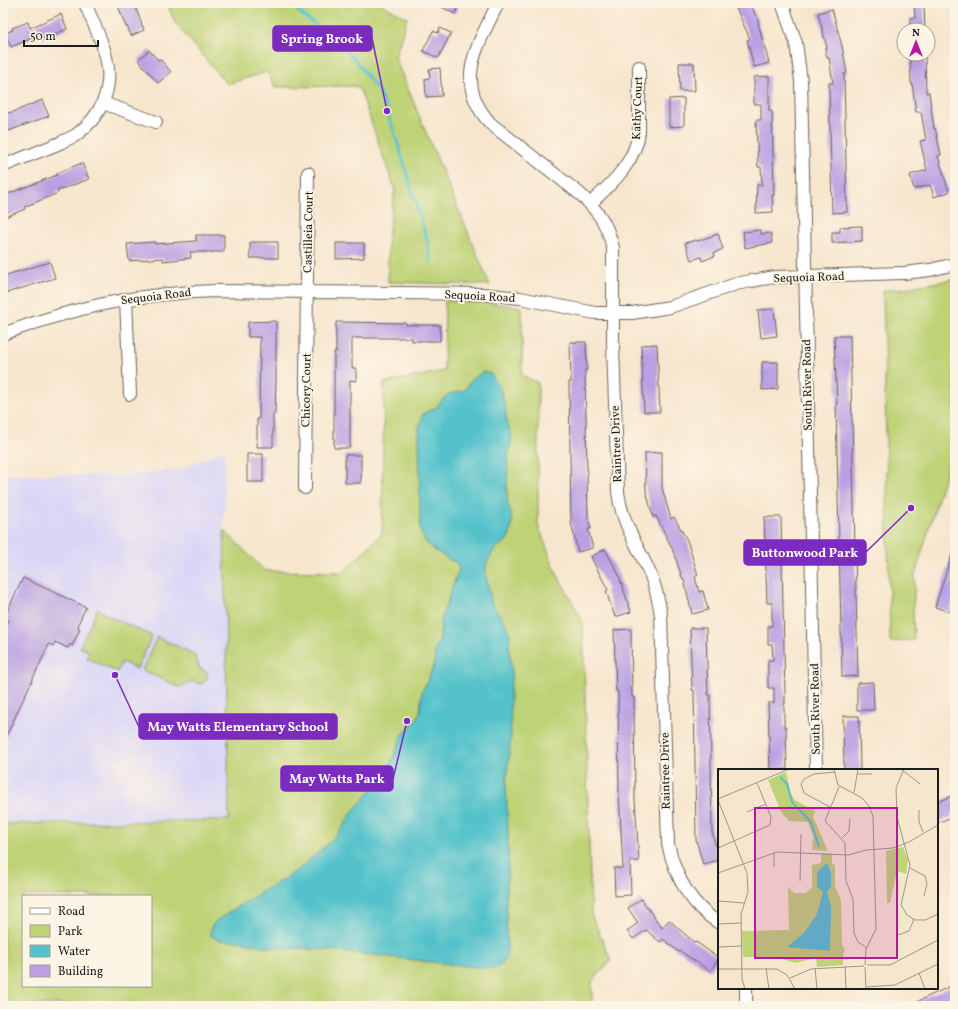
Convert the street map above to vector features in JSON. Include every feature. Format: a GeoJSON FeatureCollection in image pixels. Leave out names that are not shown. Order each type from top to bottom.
{"type":"FeatureCollection","features":[{"type":"Feature","properties":{"kind":"street"},"geometry":{"type":"LineString","coordinates":[[3,166],[75,136],[86,127],[99,112],[109,80],[108,66],[104,48],[85,3]]}},
{"type":"Feature","properties":{"kind":"street","name":"Raintree Drive"},"geometry":{"type":"LineString","coordinates":[[498,3],[477,48],[471,66],[470,82],[478,107],[491,124],[580,194],[590,204],[601,216],[613,248],[612,313],[617,485],[619,502],[627,528],[655,586],[661,615],[668,844],[675,870],[688,894],[694,902],[718,922]]}},
{"type":"Feature","properties":{"kind":"street","name":"South River Road"},"geometry":{"type":"LineString","coordinates":[[782,3],[796,43],[801,81],[816,769]]}},
{"type":"Feature","properties":{"kind":"street","name":"Kathy Court"},"geometry":{"type":"LineString","coordinates":[[590,204],[621,172],[634,152],[639,132],[639,67]]}},
{"type":"Feature","properties":{"kind":"street"},"geometry":{"type":"LineString","coordinates":[[103,103],[156,122]]}},
{"type":"Feature","properties":{"kind":"street","name":"Castilleia Court"},"geometry":{"type":"LineString","coordinates":[[307,291],[308,173]]}},
{"type":"Feature","properties":{"kind":"street","name":"Sequoia Road"},"geometry":{"type":"LineString","coordinates":[[3,334],[74,310],[150,295],[189,292],[307,291],[483,294],[520,298],[595,313],[632,313],[670,307],[736,284],[751,281],[805,276],[904,273],[930,270],[955,264]]}},
{"type":"Feature","properties":{"kind":"street","name":"Chicory Court"},"geometry":{"type":"LineString","coordinates":[[305,488],[307,291]]}},
{"type":"Feature","properties":{"kind":"street"},"geometry":{"type":"LineString","coordinates":[[126,299],[130,394]]}},
{"type":"Feature","properties":{"kind":"street"},"geometry":{"type":"LineString","coordinates":[[746,989],[746,1006]]}},
{"type":"Feature","properties":{"kind":"shaded area"},"geometry":{"type":"Polygon","coordinates":[[[225,449],[224,530],[229,820],[3,824],[3,475],[130,475],[182,469],[225,449]]]}},
{"type":"Feature","properties":{"kind":"green space"},"geometry":{"type":"Polygon","coordinates":[[[167,3],[379,3],[407,18],[395,58],[490,285],[388,282],[388,235],[395,190],[360,90],[355,86],[275,87],[267,72],[227,84],[175,23],[167,3]]]}},
{"type":"Feature","properties":{"kind":"green space"},"geometry":{"type":"Polygon","coordinates":[[[955,279],[955,442],[915,575],[913,614],[914,640],[890,642],[883,290],[905,288],[955,279]]]}},
{"type":"Feature","properties":{"kind":"green space"},"geometry":{"type":"Polygon","coordinates":[[[445,301],[478,302],[522,307],[522,375],[538,383],[538,525],[556,572],[583,622],[591,914],[611,960],[592,982],[592,1006],[146,1006],[140,1004],[3,1005],[3,824],[229,820],[224,530],[265,571],[344,572],[382,533],[384,383],[444,371],[445,301]]]}},
{"type":"Feature","properties":{"kind":"green space"},"geometry":{"type":"Polygon","coordinates":[[[98,608],[106,615],[152,636],[137,669],[122,662],[117,672],[87,658],[90,652],[80,647],[98,608]]]}},
{"type":"Feature","properties":{"kind":"green space"},"geometry":{"type":"Polygon","coordinates":[[[157,637],[194,654],[200,669],[207,673],[206,681],[200,684],[193,681],[179,687],[142,670],[157,637]]]}},
{"type":"Feature","properties":{"kind":"water"},"geometry":{"type":"Polygon","coordinates":[[[482,372],[490,373],[499,385],[505,406],[507,423],[512,436],[508,457],[507,492],[512,524],[510,534],[507,540],[494,550],[486,565],[486,576],[492,604],[508,627],[510,634],[509,648],[512,670],[510,689],[511,736],[506,785],[508,872],[506,889],[507,954],[504,963],[499,967],[483,968],[329,950],[267,947],[240,941],[219,940],[211,936],[211,929],[215,922],[298,870],[330,842],[341,830],[353,811],[369,793],[382,770],[389,765],[393,759],[401,737],[418,717],[422,692],[434,666],[435,650],[440,638],[441,620],[459,568],[455,561],[451,561],[428,545],[420,530],[419,428],[423,414],[435,408],[448,394],[463,391],[471,380],[482,372]]]}},
{"type":"Feature","properties":{"kind":"building"},"geometry":{"type":"Polygon","coordinates":[[[117,3],[134,3],[144,30],[131,36],[117,3]]]}},
{"type":"Feature","properties":{"kind":"building"},"geometry":{"type":"Polygon","coordinates":[[[434,3],[460,3],[455,14],[434,3]]]}},
{"type":"Feature","properties":{"kind":"building"},"geometry":{"type":"Polygon","coordinates":[[[734,3],[750,3],[759,23],[769,63],[754,67],[747,40],[750,39],[734,3]]]}},
{"type":"Feature","properties":{"kind":"building"},"geometry":{"type":"Polygon","coordinates":[[[914,3],[924,3],[925,22],[910,22],[910,18],[915,18],[914,3]]]}},
{"type":"Feature","properties":{"kind":"building"},"geometry":{"type":"Polygon","coordinates":[[[832,9],[842,46],[847,73],[844,74],[847,212],[832,213],[829,83],[833,83],[829,58],[827,58],[825,48],[827,48],[818,13],[832,9]]]}},
{"type":"Feature","properties":{"kind":"building"},"geometry":{"type":"Polygon","coordinates":[[[61,14],[67,29],[44,39],[42,34],[11,47],[5,33],[13,30],[12,28],[28,22],[30,28],[61,14]]]}},
{"type":"Feature","properties":{"kind":"building"},"geometry":{"type":"Polygon","coordinates":[[[440,28],[451,33],[438,58],[423,51],[433,31],[438,33],[440,28]]]}},
{"type":"Feature","properties":{"kind":"building"},"geometry":{"type":"Polygon","coordinates":[[[149,50],[158,60],[160,59],[171,72],[158,83],[138,60],[149,50]]]}},
{"type":"Feature","properties":{"kind":"building"},"geometry":{"type":"Polygon","coordinates":[[[910,62],[925,62],[926,93],[929,92],[934,129],[935,128],[941,155],[938,156],[949,192],[934,197],[930,185],[914,189],[910,175],[927,170],[920,141],[926,140],[921,112],[916,112],[911,83],[910,62]]]}},
{"type":"Feature","properties":{"kind":"building"},"geometry":{"type":"Polygon","coordinates":[[[679,63],[694,63],[695,91],[680,91],[679,63]]]}},
{"type":"Feature","properties":{"kind":"building"},"geometry":{"type":"Polygon","coordinates":[[[440,68],[442,96],[426,97],[425,79],[430,78],[429,69],[440,68]]]}},
{"type":"Feature","properties":{"kind":"building"},"geometry":{"type":"Polygon","coordinates":[[[769,76],[769,111],[772,111],[773,212],[756,213],[757,185],[762,185],[761,167],[758,167],[756,120],[761,120],[761,104],[754,104],[754,77],[769,76]]]}},
{"type":"Feature","properties":{"kind":"building"},"geometry":{"type":"Polygon","coordinates":[[[684,98],[684,126],[669,127],[669,99],[684,98]]]}},
{"type":"Feature","properties":{"kind":"building"},"geometry":{"type":"Polygon","coordinates":[[[42,100],[49,116],[3,133],[3,115],[42,100]]]}},
{"type":"Feature","properties":{"kind":"building"},"geometry":{"type":"Polygon","coordinates":[[[82,163],[89,179],[57,191],[58,193],[24,207],[25,209],[3,218],[3,204],[8,202],[5,195],[57,175],[57,173],[82,163]]]}},
{"type":"Feature","properties":{"kind":"building"},"geometry":{"type":"Polygon","coordinates":[[[862,226],[862,241],[832,243],[832,232],[840,232],[840,227],[862,226]]]}},
{"type":"Feature","properties":{"kind":"building"},"geometry":{"type":"Polygon","coordinates":[[[761,230],[761,234],[771,233],[772,243],[745,248],[743,232],[761,230]]]}},
{"type":"Feature","properties":{"kind":"building"},"geometry":{"type":"Polygon","coordinates":[[[718,234],[723,249],[714,253],[715,256],[702,261],[701,257],[691,260],[685,243],[697,241],[718,234]]]}},
{"type":"Feature","properties":{"kind":"building"},"geometry":{"type":"Polygon","coordinates":[[[196,235],[224,235],[224,252],[190,252],[191,258],[163,261],[163,258],[129,261],[127,244],[155,242],[155,244],[196,241],[196,235]]]}},
{"type":"Feature","properties":{"kind":"building"},"geometry":{"type":"Polygon","coordinates":[[[250,242],[278,242],[278,258],[250,258],[250,242]]]}},
{"type":"Feature","properties":{"kind":"building"},"geometry":{"type":"Polygon","coordinates":[[[336,243],[364,243],[364,258],[336,259],[336,243]]]}},
{"type":"Feature","properties":{"kind":"building"},"geometry":{"type":"Polygon","coordinates":[[[50,262],[55,278],[3,294],[3,276],[50,262]]]}},
{"type":"Feature","properties":{"kind":"building"},"geometry":{"type":"Polygon","coordinates":[[[774,309],[777,336],[761,338],[758,310],[774,309]]]}},
{"type":"Feature","properties":{"kind":"building"},"geometry":{"type":"Polygon","coordinates":[[[276,321],[276,380],[275,414],[273,414],[273,447],[257,447],[257,419],[259,419],[260,337],[248,337],[248,322],[276,321]]]}},
{"type":"Feature","properties":{"kind":"building"},"geometry":{"type":"Polygon","coordinates":[[[336,322],[440,325],[440,341],[412,341],[412,338],[352,338],[352,368],[356,368],[356,381],[350,380],[350,448],[334,448],[334,352],[336,352],[336,322]]]}},
{"type":"Feature","properties":{"kind":"building"},"geometry":{"type":"Polygon","coordinates":[[[834,336],[850,336],[858,676],[842,677],[837,404],[834,336]]]}},
{"type":"Feature","properties":{"kind":"building"},"geometry":{"type":"Polygon","coordinates":[[[570,342],[586,342],[587,370],[585,370],[588,518],[591,529],[588,529],[593,548],[578,552],[571,523],[569,382],[571,382],[570,342]]]}},
{"type":"Feature","properties":{"kind":"building"},"geometry":{"type":"Polygon","coordinates":[[[657,344],[660,412],[644,412],[641,345],[657,344]]]}},
{"type":"Feature","properties":{"kind":"building"},"geometry":{"type":"Polygon","coordinates":[[[762,362],[778,362],[778,389],[762,390],[762,362]]]}},
{"type":"Feature","properties":{"kind":"building"},"geometry":{"type":"Polygon","coordinates":[[[662,452],[662,488],[671,519],[674,517],[687,540],[698,575],[695,577],[699,592],[703,591],[708,610],[692,614],[684,580],[672,548],[656,516],[653,517],[646,491],[645,453],[662,452]]]}},
{"type":"Feature","properties":{"kind":"building"},"geometry":{"type":"Polygon","coordinates":[[[247,454],[263,454],[263,482],[247,482],[247,454]]]}},
{"type":"Feature","properties":{"kind":"building"},"geometry":{"type":"Polygon","coordinates":[[[345,455],[361,455],[361,483],[345,483],[345,455]]]}},
{"type":"Feature","properties":{"kind":"building"},"geometry":{"type":"Polygon","coordinates":[[[764,517],[781,517],[785,694],[784,727],[786,727],[787,769],[770,769],[768,703],[774,703],[774,688],[768,688],[768,660],[773,660],[772,644],[768,644],[768,626],[772,626],[772,603],[767,603],[764,517]]]}},
{"type":"Feature","properties":{"kind":"building"},"geometry":{"type":"Polygon","coordinates":[[[605,549],[618,573],[631,612],[615,617],[606,591],[608,590],[591,557],[605,549]]]}},
{"type":"Feature","properties":{"kind":"building"},"geometry":{"type":"Polygon","coordinates":[[[953,551],[955,551],[955,595],[950,612],[935,607],[953,551]]]}},
{"type":"Feature","properties":{"kind":"building"},"geometry":{"type":"Polygon","coordinates":[[[23,578],[86,607],[78,624],[78,628],[80,629],[72,646],[70,644],[68,648],[55,642],[53,646],[49,644],[3,743],[3,630],[8,620],[4,618],[23,578]]]}},
{"type":"Feature","properties":{"kind":"building"},"geometry":{"type":"Polygon","coordinates":[[[690,628],[706,628],[708,695],[710,695],[712,832],[718,854],[718,860],[703,864],[696,840],[694,690],[692,690],[690,628]]]}},
{"type":"Feature","properties":{"kind":"building"},"geometry":{"type":"Polygon","coordinates":[[[631,629],[632,697],[634,697],[635,799],[639,861],[630,861],[631,895],[615,896],[614,868],[623,868],[619,793],[618,691],[616,691],[614,630],[631,629]]]}},
{"type":"Feature","properties":{"kind":"building"},"geometry":{"type":"Polygon","coordinates":[[[873,682],[874,710],[857,710],[857,683],[873,682]]]}},
{"type":"Feature","properties":{"kind":"building"},"geometry":{"type":"Polygon","coordinates":[[[843,716],[859,716],[860,769],[844,769],[843,716]]]}},
{"type":"Feature","properties":{"kind":"building"},"geometry":{"type":"Polygon","coordinates":[[[955,795],[955,812],[951,813],[952,817],[938,823],[938,802],[955,795]]]}},
{"type":"Feature","properties":{"kind":"building"},"geometry":{"type":"Polygon","coordinates":[[[641,899],[662,928],[669,920],[695,943],[696,942],[718,957],[718,959],[710,971],[680,951],[679,952],[663,939],[660,942],[646,930],[633,939],[627,931],[638,923],[628,908],[641,899]]]}},
{"type":"Feature","properties":{"kind":"building"},"geometry":{"type":"Polygon","coordinates":[[[955,984],[955,1004],[950,1006],[908,1006],[955,984]]]}},
{"type":"Feature","properties":{"kind":"waterway"},"geometry":{"type":"LineString","coordinates":[[293,3],[298,11],[306,18],[330,34],[357,62],[379,92],[398,144],[427,240],[431,262]]}},
{"type":"Feature","properties":{"kind":"place","name":"Spring Brook"},"geometry":{"type":"Point","coordinates":[387,111]}},
{"type":"Feature","properties":{"kind":"place","name":"Buttonwood Park"},"geometry":{"type":"Point","coordinates":[911,508]}},
{"type":"Feature","properties":{"kind":"place","name":"May Watts Elementary School"},"geometry":{"type":"Point","coordinates":[115,675]}},
{"type":"Feature","properties":{"kind":"place","name":"May Watts Park"},"geometry":{"type":"Point","coordinates":[407,721]}}]}
